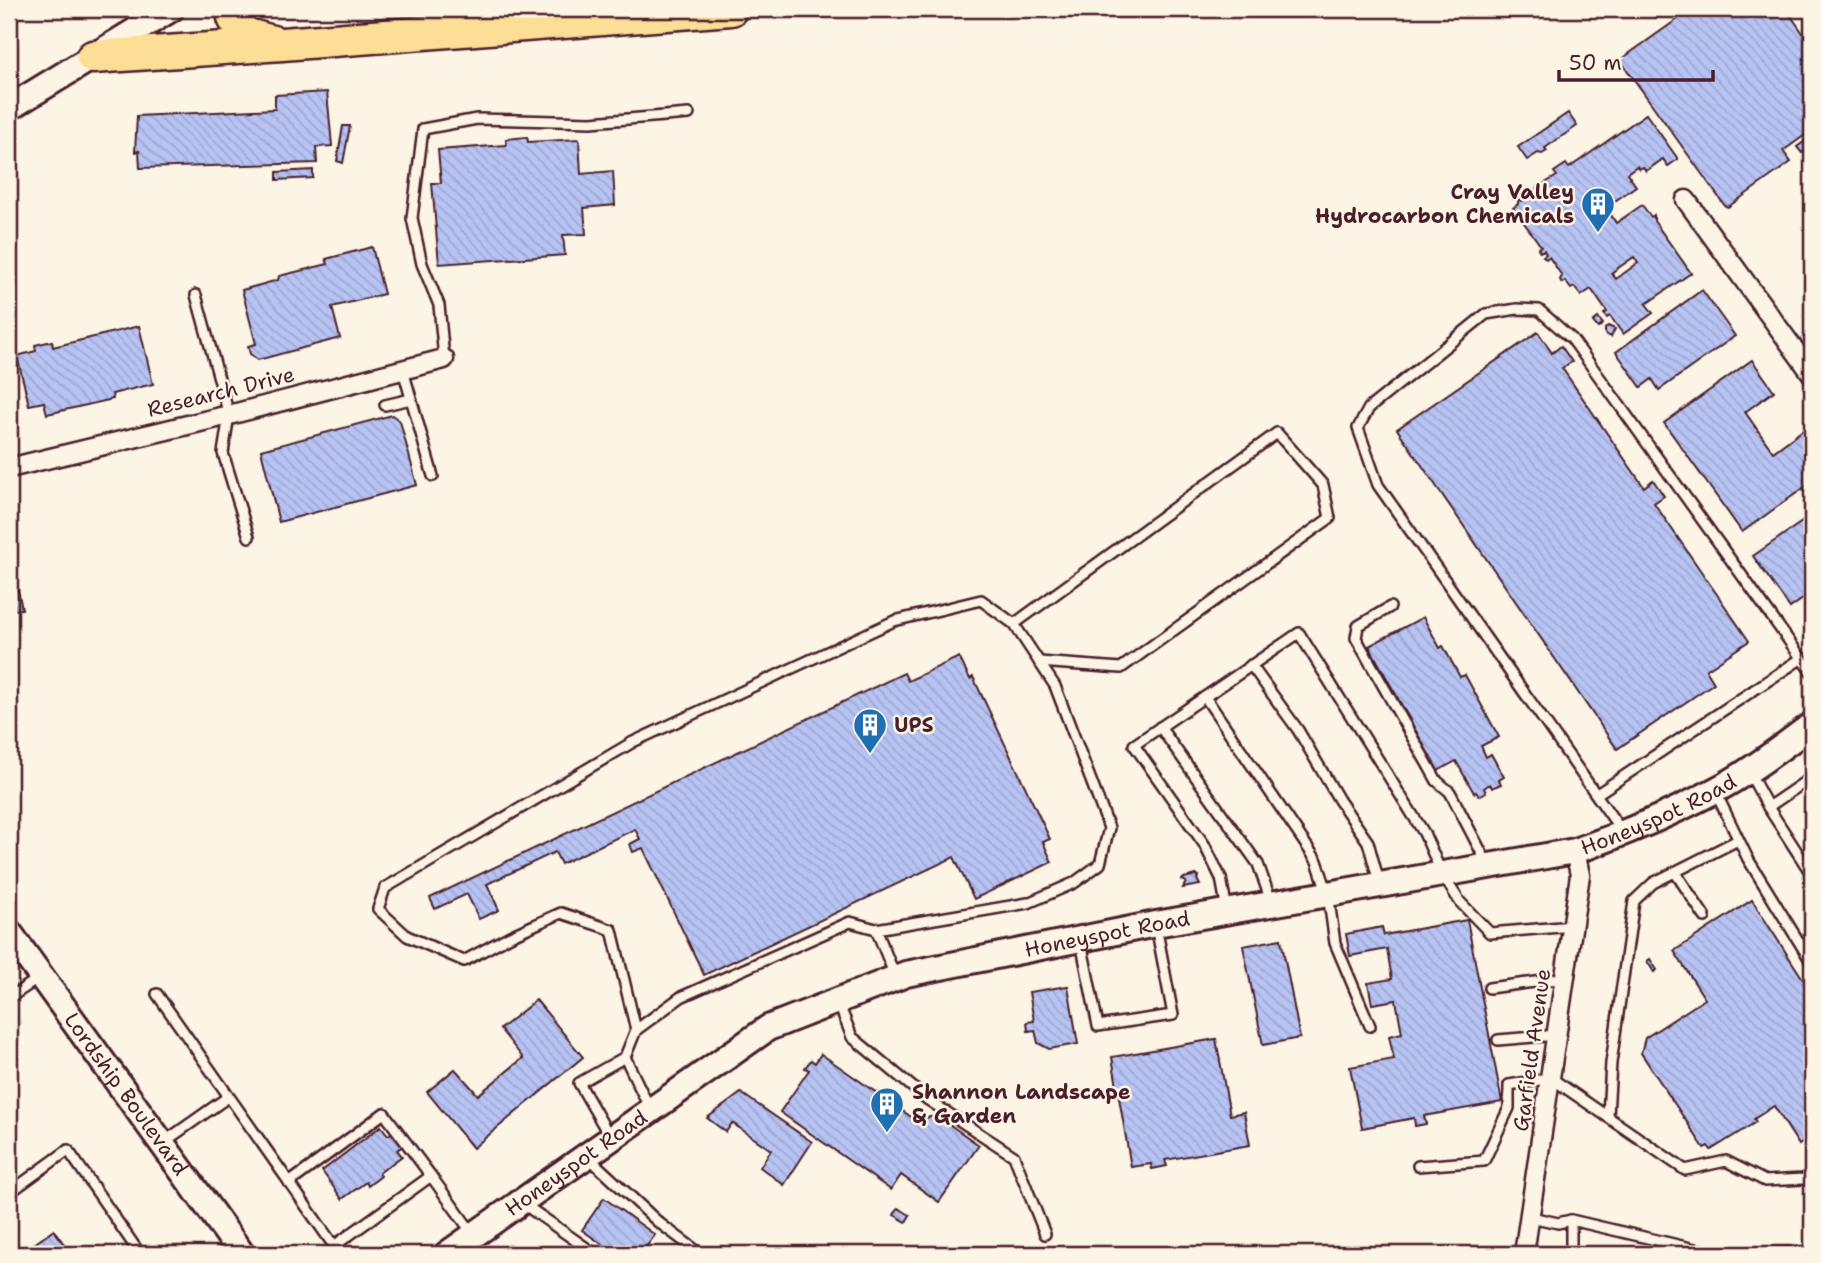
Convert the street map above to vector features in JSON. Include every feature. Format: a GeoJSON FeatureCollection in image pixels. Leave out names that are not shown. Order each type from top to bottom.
{"type":"FeatureCollection","features":[{"type":"Feature","properties":{"kind":"highway"},"geometry":{"type":"LineString","coordinates":[[233,9],[234,18],[244,34],[282,44]]}},
{"type":"Feature","properties":{"kind":"highway"},"geometry":{"type":"LineString","coordinates":[[93,57],[731,9]]}},
{"type":"Feature","properties":{"kind":"main road"},"geometry":{"type":"LineString","coordinates":[[9,108],[171,9]]}},
{"type":"Feature","properties":{"kind":"main road","name":"Honeyspot Road"},"geometry":{"type":"LineString","coordinates":[[447,1254],[768,1028],[895,978],[1156,924],[1575,851],[1624,834],[1715,791],[1812,725]]}},
{"type":"Feature","properties":{"kind":"main road","name":"Lordship Boulevard"},"geometry":{"type":"LineString","coordinates":[[9,932],[243,1254]]}},
{"type":"Feature","properties":{"kind":"street"},"geometry":{"type":"LineString","coordinates":[[1686,200],[1812,374]]}},
{"type":"Feature","properties":{"kind":"street","name":"Research Drive"},"geometry":{"type":"LineString","coordinates":[[9,468],[444,359]]}},
{"type":"Feature","properties":{"kind":"street","name":"Garfield Avenue"},"geometry":{"type":"LineString","coordinates":[[1524,1254],[1580,875],[1575,851]]}},
{"type":"Feature","properties":{"kind":"lane"},"geometry":{"type":"LineString","coordinates":[[444,359],[439,305],[422,264],[412,218],[423,129],[477,119],[591,122],[689,114]]}},
{"type":"Feature","properties":{"kind":"lane"},"geometry":{"type":"LineString","coordinates":[[196,295],[229,415],[223,453],[249,537]]}},
{"type":"Feature","properties":{"kind":"lane"},"geometry":{"type":"LineString","coordinates":[[1624,834],[1378,485],[1358,428],[1369,408],[1486,314],[1517,309],[1539,310],[1572,339],[1812,673]]}},
{"type":"Feature","properties":{"kind":"lane"},"geometry":{"type":"LineString","coordinates":[[402,370],[433,476]]}},
{"type":"Feature","properties":{"kind":"lane"},"geometry":{"type":"LineString","coordinates":[[385,405],[411,399]]}},
{"type":"Feature","properties":{"kind":"lane"},"geometry":{"type":"LineString","coordinates":[[1014,624],[1277,433],[1322,485],[1330,518],[1121,668],[1039,662]]}},
{"type":"Feature","properties":{"kind":"lane"},"geometry":{"type":"LineString","coordinates":[[611,1139],[579,1083],[625,1057],[636,1030],[681,997],[850,922],[876,929],[1028,903],[1074,883],[1100,864],[1109,828],[1055,686],[1014,624],[981,600],[894,621],[633,742],[385,888],[378,909],[407,936],[464,961],[561,913],[612,930],[636,1030]]}},
{"type":"Feature","properties":{"kind":"lane"},"geometry":{"type":"LineString","coordinates":[[1390,607],[1358,626],[1356,638],[1437,781],[1450,792],[1489,866]]}},
{"type":"Feature","properties":{"kind":"lane"},"geometry":{"type":"LineString","coordinates":[[1227,912],[1221,878],[1204,844],[1134,745],[1299,633],[1424,833],[1442,874],[1460,902],[1490,933],[1573,926]]}},
{"type":"Feature","properties":{"kind":"lane"},"geometry":{"type":"LineString","coordinates":[[1597,793],[1802,659]]}},
{"type":"Feature","properties":{"kind":"lane"},"geometry":{"type":"LineString","coordinates":[[1251,665],[1298,730],[1339,800],[1368,842],[1380,885]]}},
{"type":"Feature","properties":{"kind":"lane"},"geometry":{"type":"LineString","coordinates":[[1205,696],[1317,861],[1328,894],[1335,943],[1370,1026]]}},
{"type":"Feature","properties":{"kind":"lane"},"geometry":{"type":"LineString","coordinates":[[1160,727],[1258,864],[1272,904]]}},
{"type":"Feature","properties":{"kind":"lane"},"geometry":{"type":"LineString","coordinates":[[1748,771],[1812,875]]}},
{"type":"Feature","properties":{"kind":"lane"},"geometry":{"type":"LineString","coordinates":[[1768,807],[1812,777]]}},
{"type":"Feature","properties":{"kind":"lane"},"geometry":{"type":"LineString","coordinates":[[1715,791],[1748,859],[1812,963]]}},
{"type":"Feature","properties":{"kind":"lane"},"geometry":{"type":"LineString","coordinates":[[1608,1116],[1611,1063],[1634,901],[1653,883],[1738,840]]}},
{"type":"Feature","properties":{"kind":"lane"},"geometry":{"type":"LineString","coordinates":[[1675,872],[1705,917]]}},
{"type":"Feature","properties":{"kind":"lane"},"geometry":{"type":"LineString","coordinates":[[1080,939],[1098,1026],[1173,1015],[1156,924]]}},
{"type":"Feature","properties":{"kind":"lane"},"geometry":{"type":"LineString","coordinates":[[876,929],[895,978]]}},
{"type":"Feature","properties":{"kind":"lane"},"geometry":{"type":"LineString","coordinates":[[9,998],[40,978]]}},
{"type":"Feature","properties":{"kind":"lane"},"geometry":{"type":"LineString","coordinates":[[1489,988],[1565,978]]}},
{"type":"Feature","properties":{"kind":"lane"},"geometry":{"type":"LineString","coordinates":[[157,994],[334,1246],[430,1176]]}},
{"type":"Feature","properties":{"kind":"lane"},"geometry":{"type":"LineString","coordinates":[[837,1001],[852,1037],[928,1100],[1014,1156],[1045,1234]]}},
{"type":"Feature","properties":{"kind":"lane"},"geometry":{"type":"LineString","coordinates":[[1498,1040],[1557,1035]]}},
{"type":"Feature","properties":{"kind":"lane"},"geometry":{"type":"LineString","coordinates":[[625,1057],[651,1111]]}},
{"type":"Feature","properties":{"kind":"lane"},"geometry":{"type":"LineString","coordinates":[[1418,1166],[1484,1161],[1508,1108],[1509,1085],[1551,1079],[1685,1170],[1726,1161],[1765,1181],[1804,1179],[1812,1174]]}},
{"type":"Feature","properties":{"kind":"lane"},"geometry":{"type":"LineString","coordinates":[[162,1143],[228,1097]]}},
{"type":"Feature","properties":{"kind":"lane"},"geometry":{"type":"LineString","coordinates":[[289,1183],[384,1113],[474,1236]]}},
{"type":"Feature","properties":{"kind":"lane"},"geometry":{"type":"LineString","coordinates":[[9,1193],[68,1150],[140,1254]]}},
{"type":"Feature","properties":{"kind":"lane"},"geometry":{"type":"LineString","coordinates":[[587,1156],[658,1222],[701,1254]]}},
{"type":"Feature","properties":{"kind":"lane"},"geometry":{"type":"LineString","coordinates":[[521,1202],[594,1254]]}},
{"type":"Feature","properties":{"kind":"lane"},"geometry":{"type":"LineString","coordinates":[[1531,1217],[1558,1223],[1572,1220],[1716,1254]]}},
{"type":"Feature","properties":{"kind":"lane"},"geometry":{"type":"LineString","coordinates":[[1571,1254],[1572,1220]]}},
{"type":"Feature","properties":{"kind":"lane"},"geometry":{"type":"LineString","coordinates":[[1754,1254],[1812,1252]]}},
{"type":"Feature","properties":{"kind":"shaded area"},"geometry":{"type":"Polygon","coordinates":[[[9,1003],[23,1023],[9,1033],[9,1003]]]}},
{"type":"Feature","properties":{"kind":"building"},"geometry":{"type":"Polygon","coordinates":[[[1692,9],[1786,9],[1812,46],[1812,130],[1783,151],[1791,162],[1728,207],[1620,60],[1692,9]]]}},
{"type":"Feature","properties":{"kind":"building"},"geometry":{"type":"Polygon","coordinates":[[[327,92],[332,146],[316,147],[317,163],[140,168],[139,151],[135,152],[137,116],[275,109],[275,95],[327,92]]]}},
{"type":"Feature","properties":{"kind":"building"},"geometry":{"type":"Polygon","coordinates":[[[1568,113],[1577,126],[1545,148],[1547,151],[1527,160],[1518,147],[1568,113]]]}},
{"type":"Feature","properties":{"kind":"building","name":"Cray Valley Hydrocarbon Chemicals"},"geometry":{"type":"Polygon","coordinates":[[[1646,114],[1678,159],[1668,166],[1663,159],[1646,171],[1637,166],[1627,173],[1636,186],[1612,203],[1603,189],[1596,195],[1605,208],[1607,218],[1611,215],[1616,223],[1642,205],[1651,217],[1654,215],[1654,221],[1691,273],[1646,304],[1653,313],[1623,334],[1610,316],[1607,318],[1604,314],[1607,312],[1591,289],[1581,296],[1574,287],[1571,289],[1565,281],[1562,283],[1562,276],[1549,257],[1546,259],[1543,256],[1546,254],[1544,250],[1540,252],[1538,248],[1541,246],[1513,208],[1518,204],[1518,199],[1522,201],[1557,176],[1554,172],[1566,164],[1569,168],[1646,114]],[[1634,257],[1611,273],[1616,279],[1638,263],[1634,257]]]}},
{"type":"Feature","properties":{"kind":"building"},"geometry":{"type":"Polygon","coordinates":[[[343,126],[350,126],[343,163],[337,161],[343,126]]]}},
{"type":"Feature","properties":{"kind":"building"},"geometry":{"type":"Polygon","coordinates":[[[1812,136],[1812,145],[1802,153],[1797,147],[1812,136]]]}},
{"type":"Feature","properties":{"kind":"building"},"geometry":{"type":"Polygon","coordinates":[[[527,137],[528,142],[579,139],[581,174],[613,171],[615,205],[584,208],[586,234],[563,235],[565,255],[439,264],[432,183],[441,183],[438,150],[506,145],[506,139],[527,137]]]}},
{"type":"Feature","properties":{"kind":"building"},"geometry":{"type":"Polygon","coordinates":[[[313,170],[313,178],[277,180],[277,172],[313,170]]]}},
{"type":"Feature","properties":{"kind":"building"},"geometry":{"type":"Polygon","coordinates":[[[372,247],[384,294],[332,307],[340,338],[258,360],[250,354],[248,346],[256,344],[242,290],[278,280],[279,276],[328,264],[326,259],[372,247]]]}},
{"type":"Feature","properties":{"kind":"building"},"geometry":{"type":"Polygon","coordinates":[[[1702,290],[1735,336],[1659,390],[1652,379],[1641,387],[1616,352],[1702,290]]]}},
{"type":"Feature","properties":{"kind":"building"},"geometry":{"type":"Polygon","coordinates":[[[1598,318],[1603,324],[1598,328],[1593,322],[1598,318]]]}},
{"type":"Feature","properties":{"kind":"building"},"geometry":{"type":"Polygon","coordinates":[[[139,326],[153,384],[112,394],[113,399],[47,414],[44,402],[29,405],[17,356],[36,351],[35,345],[52,341],[53,347],[139,326]]]}},
{"type":"Feature","properties":{"kind":"building"},"geometry":{"type":"Polygon","coordinates":[[[1608,326],[1615,329],[1611,337],[1605,334],[1608,326]]]}},
{"type":"Feature","properties":{"kind":"building"},"geometry":{"type":"Polygon","coordinates":[[[1538,332],[1552,353],[1561,346],[1572,362],[1562,368],[1644,487],[1653,480],[1664,496],[1654,503],[1749,641],[1706,670],[1714,683],[1617,749],[1397,429],[1538,332]]]}},
{"type":"Feature","properties":{"kind":"building"},"geometry":{"type":"Polygon","coordinates":[[[1752,360],[1774,391],[1745,412],[1773,452],[1803,430],[1812,443],[1812,482],[1742,532],[1664,423],[1752,360]]]}},
{"type":"Feature","properties":{"kind":"building"},"geometry":{"type":"Polygon","coordinates":[[[392,415],[400,421],[417,485],[279,522],[261,450],[392,415]]]}},
{"type":"Feature","properties":{"kind":"building"},"geometry":{"type":"Polygon","coordinates":[[[1809,517],[1812,522],[1812,604],[1807,596],[1790,608],[1753,556],[1809,517]]]}},
{"type":"Feature","properties":{"kind":"building"},"geometry":{"type":"Polygon","coordinates":[[[18,590],[22,609],[15,610],[11,592],[18,590]]]}},
{"type":"Feature","properties":{"kind":"building"},"geometry":{"type":"Polygon","coordinates":[[[1423,617],[1460,677],[1465,675],[1499,737],[1481,746],[1486,757],[1491,754],[1504,777],[1499,780],[1501,784],[1492,788],[1490,784],[1484,788],[1486,792],[1479,796],[1474,793],[1456,761],[1438,771],[1369,646],[1423,617]]]}},
{"type":"Feature","properties":{"kind":"building","name":"UPS"},"geometry":{"type":"Polygon","coordinates":[[[959,657],[970,679],[973,677],[1050,839],[1043,842],[1052,862],[974,899],[954,857],[704,975],[643,848],[633,852],[630,844],[640,839],[635,829],[561,864],[555,852],[487,884],[499,910],[479,919],[467,894],[435,909],[430,898],[904,673],[908,681],[959,657]]]}},
{"type":"Feature","properties":{"kind":"building"},"geometry":{"type":"Polygon","coordinates":[[[1812,815],[1812,832],[1804,820],[1812,815]]]}},
{"type":"Feature","properties":{"kind":"building"},"geometry":{"type":"Polygon","coordinates":[[[1199,876],[1197,879],[1200,885],[1183,888],[1186,882],[1182,880],[1184,878],[1199,876]]]}},
{"type":"Feature","properties":{"kind":"building"},"geometry":{"type":"Polygon","coordinates":[[[1752,900],[1812,993],[1812,1136],[1799,1145],[1774,1106],[1754,1119],[1756,1122],[1711,1150],[1708,1146],[1704,1148],[1641,1053],[1645,1038],[1705,999],[1674,951],[1752,900]]]}},
{"type":"Feature","properties":{"kind":"building"},"geometry":{"type":"Polygon","coordinates":[[[1467,920],[1502,1102],[1424,1116],[1426,1124],[1415,1126],[1414,1118],[1362,1128],[1350,1067],[1394,1059],[1389,1036],[1402,1033],[1396,1000],[1372,1004],[1368,983],[1392,979],[1387,949],[1350,956],[1346,934],[1382,927],[1384,935],[1467,920]]]}},
{"type":"Feature","properties":{"kind":"building"},"geometry":{"type":"Polygon","coordinates":[[[1281,939],[1300,1038],[1263,1045],[1243,946],[1281,939]]]}},
{"type":"Feature","properties":{"kind":"building"},"geometry":{"type":"Polygon","coordinates":[[[1650,959],[1657,970],[1654,972],[1647,961],[1650,959]]]}},
{"type":"Feature","properties":{"kind":"building"},"geometry":{"type":"Polygon","coordinates":[[[1068,986],[1078,1044],[1049,1049],[1038,1043],[1035,1030],[1028,1031],[1027,1022],[1034,1021],[1029,992],[1068,986]]]}},
{"type":"Feature","properties":{"kind":"building"},"geometry":{"type":"Polygon","coordinates":[[[536,1000],[583,1057],[473,1148],[427,1092],[455,1069],[478,1095],[523,1058],[500,1029],[536,1000]]]}},
{"type":"Feature","properties":{"kind":"building"},"geometry":{"type":"Polygon","coordinates":[[[1216,1039],[1230,1115],[1244,1112],[1250,1145],[1165,1160],[1167,1166],[1152,1169],[1151,1164],[1131,1167],[1112,1057],[1216,1039]]]}},
{"type":"Feature","properties":{"kind":"building","name":"Shannon Landscape & Garden"},"geometry":{"type":"Polygon","coordinates":[[[821,1054],[920,1123],[923,1118],[937,1116],[979,1145],[939,1202],[901,1175],[891,1190],[780,1112],[809,1070],[805,1068],[811,1060],[815,1063],[821,1054]]]}},
{"type":"Feature","properties":{"kind":"building"},"geometry":{"type":"Polygon","coordinates":[[[741,1093],[812,1142],[784,1185],[760,1167],[771,1150],[732,1123],[726,1132],[707,1118],[741,1093]]]}},
{"type":"Feature","properties":{"kind":"building"},"geometry":{"type":"Polygon","coordinates":[[[381,1126],[388,1135],[393,1132],[403,1146],[397,1150],[402,1156],[379,1173],[381,1176],[368,1186],[366,1182],[342,1199],[322,1171],[381,1126]]]}},
{"type":"Feature","properties":{"kind":"building"},"geometry":{"type":"Polygon","coordinates":[[[604,1198],[655,1235],[641,1254],[616,1254],[582,1230],[604,1198]]]}},
{"type":"Feature","properties":{"kind":"building"},"geometry":{"type":"Polygon","coordinates":[[[898,1208],[910,1215],[906,1222],[894,1215],[898,1208]]]}},
{"type":"Feature","properties":{"kind":"building"},"geometry":{"type":"Polygon","coordinates":[[[54,1230],[71,1254],[20,1254],[54,1230]]]}},
{"type":"Feature","properties":{"kind":"place","name":"Cray Valley Hydrocarbon Chemicals"},"geometry":{"type":"Point","coordinates":[1598,234]}},
{"type":"Feature","properties":{"kind":"place","name":"UPS"},"geometry":{"type":"Point","coordinates":[870,755]}},
{"type":"Feature","properties":{"kind":"place","name":"Shannon Landscape & Garden"},"geometry":{"type":"Point","coordinates":[887,1134]}}]}
